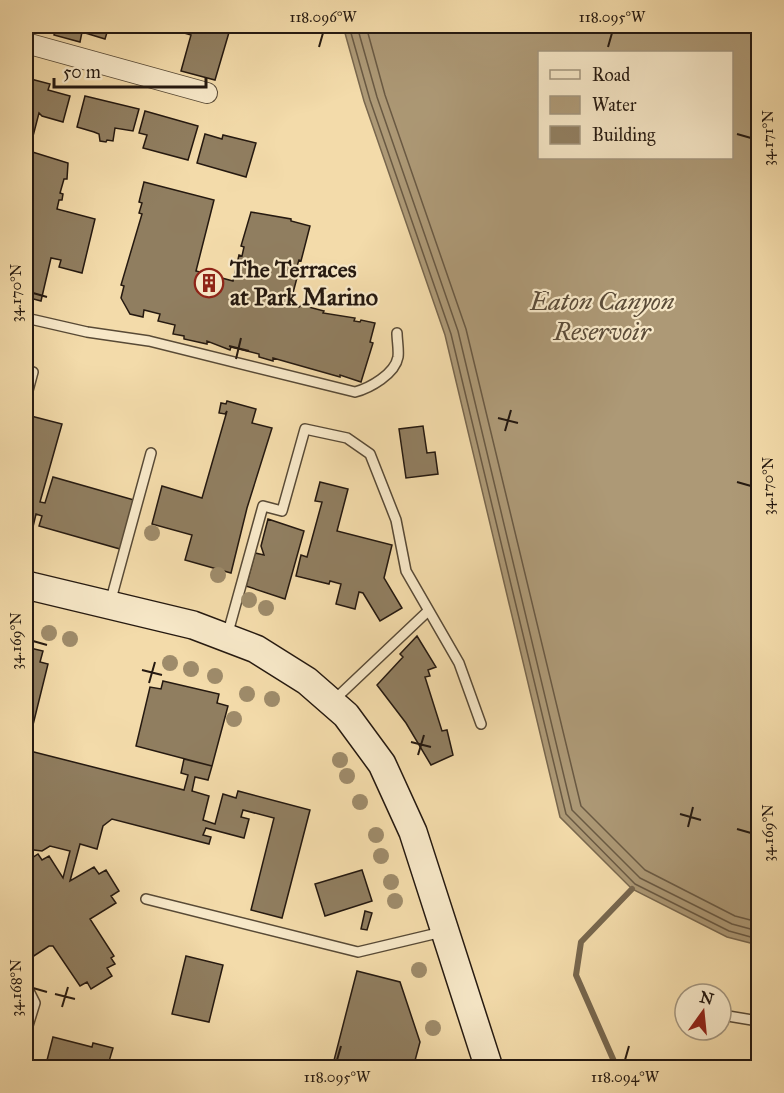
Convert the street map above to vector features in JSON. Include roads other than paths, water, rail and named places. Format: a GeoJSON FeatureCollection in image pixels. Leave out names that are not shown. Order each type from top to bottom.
{"type":"FeatureCollection","features":[{"type":"Feature","properties":{"kind":"main road"},"geometry":{"type":"LineString","coordinates":[[26,585],[193,625],[256,649],[307,681],[346,715],[382,764],[413,832],[489,1068]]}},
{"type":"Feature","properties":{"kind":"street"},"geometry":{"type":"LineString","coordinates":[[26,43],[207,93]]}},
{"type":"Feature","properties":{"kind":"lane"},"geometry":{"type":"LineString","coordinates":[[26,318],[87,332],[149,341],[355,392],[367,389],[391,370],[398,358],[397,333]]}},
{"type":"Feature","properties":{"kind":"lane"},"geometry":{"type":"LineString","coordinates":[[26,370],[33,372],[26,398]]}},
{"type":"Feature","properties":{"kind":"lane"},"geometry":{"type":"LineString","coordinates":[[227,638],[263,506],[282,511],[305,429],[347,438],[370,454],[396,520],[406,571],[427,612],[459,663],[481,724]]}},
{"type":"Feature","properties":{"kind":"lane"},"geometry":{"type":"LineString","coordinates":[[109,605],[151,453]]}},
{"type":"Feature","properties":{"kind":"lane"},"geometry":{"type":"LineString","coordinates":[[331,702],[427,612]]}},
{"type":"Feature","properties":{"kind":"lane"},"geometry":{"type":"LineString","coordinates":[[146,898],[358,952],[444,932]]}},
{"type":"Feature","properties":{"kind":"lane"},"geometry":{"type":"LineString","coordinates":[[26,992],[30,993],[35,1003],[26,1032]]}},
{"type":"Feature","properties":{"kind":"lane"},"geometry":{"type":"LineString","coordinates":[[733,1017],[759,1021]]}},
{"type":"Feature","properties":{"kind":"water","name":"Eaton Canyon Reservoir"},"geometry":{"type":"Polygon","coordinates":[[[343,26],[758,26],[758,945],[727,937],[632,889],[560,817],[445,335],[364,101],[343,26]]]}},
{"type":"Feature","properties":{"kind":"waterway"},"geometry":{"type":"LineString","coordinates":[[617,1068],[576,975],[581,942],[632,889]]}},
{"type":"Feature","properties":{"kind":"place","name":"The Terraces at Park Marino"},"geometry":{"type":"Point","coordinates":[209,283]}}]}
